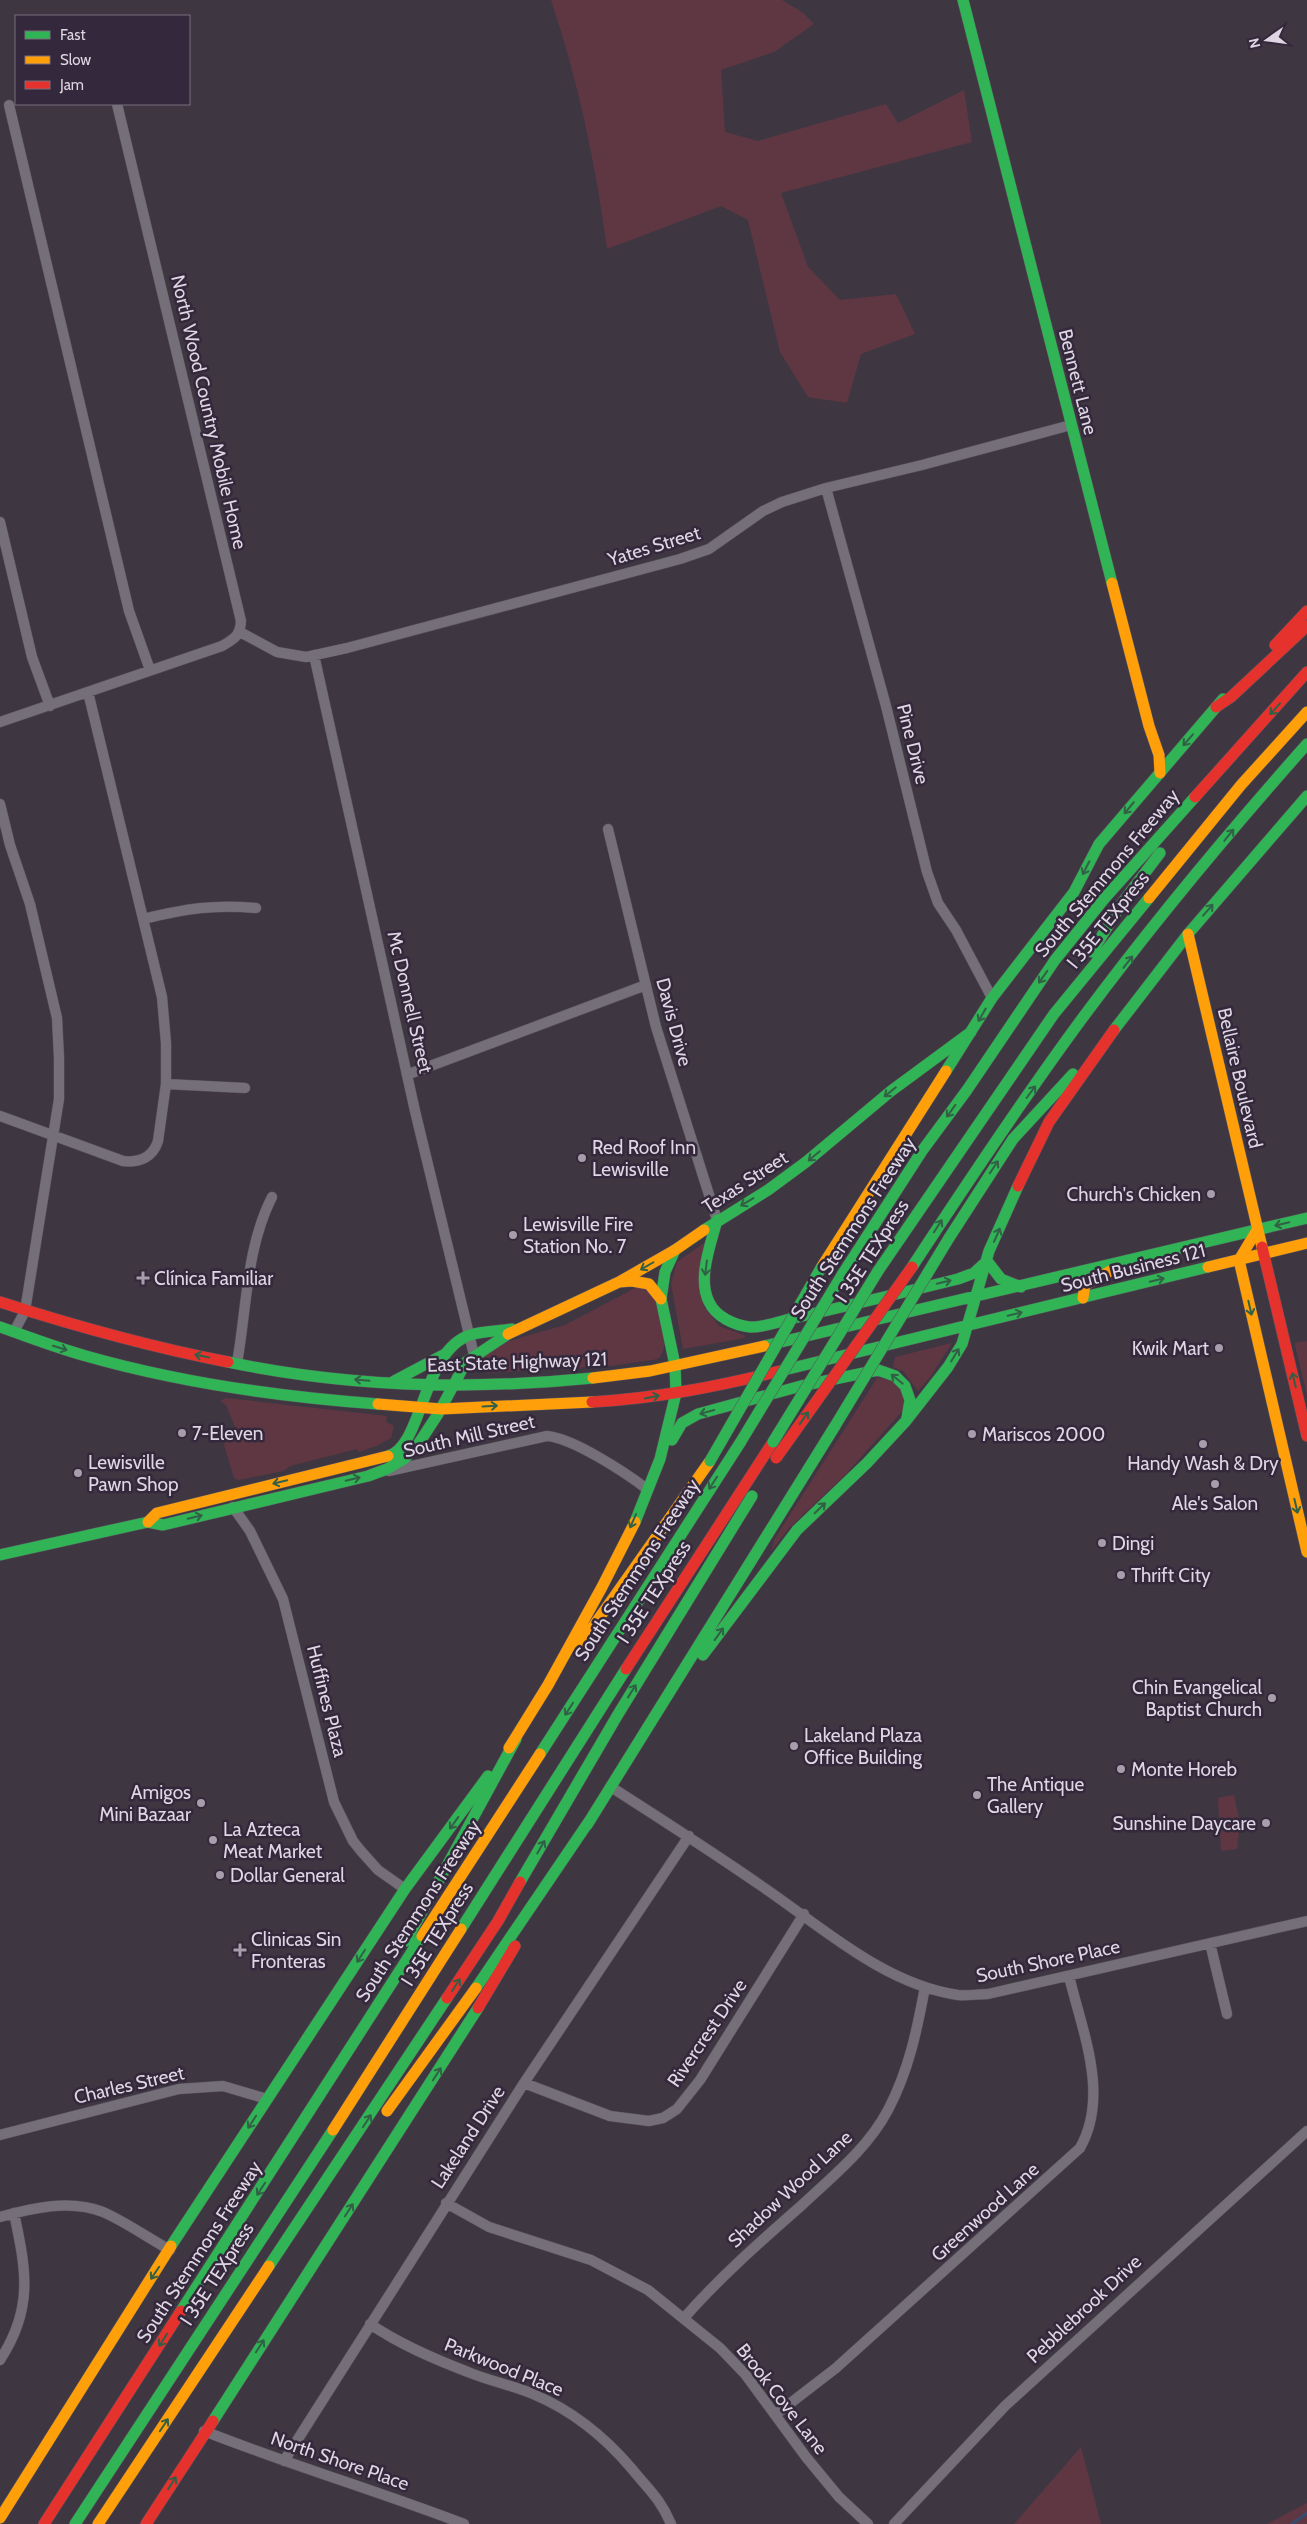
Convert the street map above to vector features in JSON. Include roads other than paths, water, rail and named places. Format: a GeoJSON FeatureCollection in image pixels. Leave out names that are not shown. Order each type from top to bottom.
{"type":"FeatureCollection","features":[{"type":"Feature","properties":{"kind":"main road","name":"Bennett Lane"},"geometry":{"type":"LineString","coordinates":[[963,0],[1149,726],[1160,756],[1160,772]]}},
{"type":"Feature","properties":{"kind":"main road","name":"South Stemmons Freeway"},"geometry":{"type":"LineString","coordinates":[[541,1697],[616,1596],[710,1461],[821,1268],[992,998],[1074,892],[1099,844],[1216,707],[1307,611]]}},
{"type":"Feature","properties":{"kind":"main road"},"geometry":{"type":"LineString","coordinates":[[1216,707],[1231,697],[1307,626]]}},
{"type":"Feature","properties":{"kind":"main road","name":"South Stemmons Freeway"},"geometry":{"type":"LineString","coordinates":[[44,2524],[740,1443],[842,1275],[922,1151],[967,1090],[1055,960],[1104,898],[1307,672]]}},
{"type":"Feature","properties":{"kind":"main road","name":"I 35E TEXpress"},"geometry":{"type":"LineString","coordinates":[[74,2524],[384,2052],[772,1442],[878,1271],[1054,1014],[1241,785],[1307,712]]}},
{"type":"Feature","properties":{"kind":"main road"},"geometry":{"type":"LineString","coordinates":[[98,2524],[263,2278],[498,1921],[616,1716],[776,1458],[912,1267],[994,1142],[1082,1020],[1176,899],[1307,744]]}},
{"type":"Feature","properties":{"kind":"main road"},"geometry":{"type":"LineString","coordinates":[[1054,1014],[1122,903],[1234,754]]}},
{"type":"Feature","properties":{"kind":"main road"},"geometry":{"type":"LineString","coordinates":[[656,1714],[797,1530],[905,1422],[948,1367],[962,1344],[987,1261],[1038,1142],[1049,1122],[1113,1030],[1188,934],[1307,796]]}},
{"type":"Feature","properties":{"kind":"main road","name":"Bellaire Boulevard"},"geometry":{"type":"LineString","coordinates":[[1188,934],[1307,1436]]}},
{"type":"Feature","properties":{"kind":"main road"},"geometry":{"type":"LineString","coordinates":[[146,2524],[204,2431],[445,2062],[611,1787],[949,1238],[1013,1139],[1113,1030]]}},
{"type":"Feature","properties":{"kind":"main road","name":"Texas Street"},"geometry":{"type":"LineString","coordinates":[[452,1386],[466,1362],[516,1328],[569,1307],[619,1282],[675,1250],[717,1220],[768,1190],[806,1162],[891,1091],[971,1032]]}},
{"type":"Feature","properties":{"kind":"main road","name":"South Business 121"},"geometry":{"type":"LineString","coordinates":[[977,1298],[1307,1218]]}},
{"type":"Feature","properties":{"kind":"main road"},"geometry":{"type":"LineString","coordinates":[[717,1220],[707,1262],[705,1292],[715,1313],[736,1324],[751,1326],[854,1306],[958,1279],[974,1273],[987,1261]]}},
{"type":"Feature","properties":{"kind":"main road"},"geometry":{"type":"LineString","coordinates":[[1257,1230],[1238,1260],[1305,1536],[1307,1552]]}},
{"type":"Feature","properties":{"kind":"main road","name":"South Business 121"},"geometry":{"type":"LineString","coordinates":[[968,1326],[1307,1243]]}},
{"type":"Feature","properties":{"kind":"main road"},"geometry":{"type":"LineString","coordinates":[[661,1299],[665,1272],[675,1250]]}},
{"type":"Feature","properties":{"kind":"main road"},"geometry":{"type":"LineString","coordinates":[[987,1261],[993,1273],[1004,1283],[1022,1287]]}},
{"type":"Feature","properties":{"kind":"main road"},"geometry":{"type":"LineString","coordinates":[[1083,1298],[1085,1285],[1127,1261]]}},
{"type":"Feature","properties":{"kind":"main road"},"geometry":{"type":"LineString","coordinates":[[619,1282],[632,1281],[649,1284],[661,1299]]}},
{"type":"Feature","properties":{"kind":"main road","name":"East State Highway 121"},"geometry":{"type":"LineString","coordinates":[[0,1302],[73,1327],[126,1341],[237,1363],[321,1375],[452,1386],[637,1374],[977,1298]]}},
{"type":"Feature","properties":{"kind":"main road","name":"South Stemmons Freeway"},"geometry":{"type":"LineString","coordinates":[[0,2518],[267,2099],[405,1889],[516,1739],[609,1575],[663,1453],[671,1428],[676,1392],[675,1365],[661,1299]]}},
{"type":"Feature","properties":{"kind":"main road"},"geometry":{"type":"LineString","coordinates":[[0,1327],[86,1356],[210,1383],[275,1394],[441,1409],[643,1399],[713,1387],[968,1326]]}},
{"type":"Feature","properties":{"kind":"main road","name":"Texas Street"},"geometry":{"type":"LineString","coordinates":[[429,1383],[450,1348],[469,1335],[516,1328]]}},
{"type":"Feature","properties":{"kind":"main road"},"geometry":{"type":"LineString","coordinates":[[394,1382],[445,1354]]}},
{"type":"Feature","properties":{"kind":"main road"},"geometry":{"type":"LineString","coordinates":[[663,1453],[682,1423],[698,1414],[802,1386],[878,1370],[897,1377],[907,1389],[911,1405],[905,1422]]}},
{"type":"Feature","properties":{"kind":"main road","name":"South Mill Street"},"geometry":{"type":"LineString","coordinates":[[148,1522],[157,1513],[394,1454],[403,1446],[411,1433],[429,1383]]}},
{"type":"Feature","properties":{"kind":"main road","name":"South Mill Street"},"geometry":{"type":"LineString","coordinates":[[0,1555],[148,1522],[163,1525],[392,1468],[415,1450],[441,1409],[452,1386]]}},
{"type":"Feature","properties":{"kind":"main road"},"geometry":{"type":"LineString","coordinates":[[228,1495],[233,1507]]}},
{"type":"Feature","properties":{"kind":"main road"},"geometry":{"type":"LineString","coordinates":[[458,1933],[587,1739],[616,1716]]}},
{"type":"Feature","properties":{"kind":"main road"},"geometry":{"type":"LineString","coordinates":[[325,2089],[516,1739]]}},
{"type":"Feature","properties":{"kind":"main road"},"geometry":{"type":"LineString","coordinates":[[263,2278],[448,2029],[592,1818]]}},
{"type":"Feature","properties":{"kind":"main road"},"geometry":{"type":"LineString","coordinates":[[37,2524],[108,2426]]}},
{"type":"Feature","properties":{"kind":"street"},"geometry":{"type":"LineString","coordinates":[[8,105],[129,611],[150,670]]}},
{"type":"Feature","properties":{"kind":"street","name":"North Wood Country Mobile Home"},"geometry":{"type":"LineString","coordinates":[[117,105],[218,522],[241,621],[240,632]]}},
{"type":"Feature","properties":{"kind":"street","name":"Yates Street"},"geometry":{"type":"LineString","coordinates":[[240,632],[277,652],[306,657],[680,559],[709,549],[763,511],[782,502],[826,488],[922,465],[1071,425]]}},
{"type":"Feature","properties":{"kind":"street","name":"Pine Drive"},"geometry":{"type":"LineString","coordinates":[[826,488],[886,706],[927,872],[938,903],[956,930],[992,998]]}},
{"type":"Feature","properties":{"kind":"street"},"geometry":{"type":"LineString","coordinates":[[0,522],[32,657],[50,706]]}},
{"type":"Feature","properties":{"kind":"street"},"geometry":{"type":"LineString","coordinates":[[0,722],[222,646],[236,638],[240,632]]}},
{"type":"Feature","properties":{"kind":"street","name":"Mc Donnell Street"},"geometry":{"type":"LineString","coordinates":[[314,655],[409,1074],[415,1111],[474,1355]]}},
{"type":"Feature","properties":{"kind":"street"},"geometry":{"type":"LineString","coordinates":[[0,1116],[123,1161],[131,1162],[146,1158],[155,1150],[158,1141],[166,1084],[166,1043],[162,997],[88,692]]}},
{"type":"Feature","properties":{"kind":"street"},"geometry":{"type":"LineString","coordinates":[[0,804],[10,845],[30,904],[57,1018],[59,1099],[25,1310],[14,1332]]}},
{"type":"Feature","properties":{"kind":"street","name":"Davis Drive"},"geometry":{"type":"LineString","coordinates":[[608,829],[646,985],[681,1111],[717,1220]]}},
{"type":"Feature","properties":{"kind":"street"},"geometry":{"type":"LineString","coordinates":[[143,919],[189,908],[224,905],[256,908]]}},
{"type":"Feature","properties":{"kind":"street"},"geometry":{"type":"LineString","coordinates":[[409,1074],[646,985]]}},
{"type":"Feature","properties":{"kind":"street"},"geometry":{"type":"LineString","coordinates":[[166,1084],[245,1088]]}},
{"type":"Feature","properties":{"kind":"street"},"geometry":{"type":"LineString","coordinates":[[237,1363],[252,1251],[261,1218],[272,1197]]}},
{"type":"Feature","properties":{"kind":"street","name":"South Mill Street"},"geometry":{"type":"LineString","coordinates":[[374,1474],[547,1436],[557,1437],[576,1445],[647,1489]]}},
{"type":"Feature","properties":{"kind":"street"},"geometry":{"type":"LineString","coordinates":[[371,1461],[374,1474]]}},
{"type":"Feature","properties":{"kind":"street","name":"Huffines Plaza"},"geometry":{"type":"LineString","coordinates":[[233,1507],[250,1531],[283,1599],[334,1802],[353,1841],[361,1851],[378,1870],[405,1889]]}},
{"type":"Feature","properties":{"kind":"street","name":"South Shore Place"},"geometry":{"type":"LineString","coordinates":[[611,1787],[689,1836],[804,1914],[846,1945],[893,1974],[926,1987],[959,1995],[988,1994],[1307,1921]]}},
{"type":"Feature","properties":{"kind":"street","name":"Lakeland Drive"},"geometry":{"type":"LineString","coordinates":[[284,2462],[446,2203],[689,1836]]}},
{"type":"Feature","properties":{"kind":"street","name":"Rivercrest Drive"},"geometry":{"type":"LineString","coordinates":[[524,2083],[610,2116],[649,2122],[663,2118],[677,2108],[700,2080],[804,1914]]}},
{"type":"Feature","properties":{"kind":"street"},"geometry":{"type":"LineString","coordinates":[[1210,1943],[1227,2014]]}},
{"type":"Feature","properties":{"kind":"street","name":"Greenwood Lane"},"geometry":{"type":"LineString","coordinates":[[775,2415],[836,2368],[1080,2148],[1094,2115],[1095,2090],[1069,1976]]}},
{"type":"Feature","properties":{"kind":"street","name":"Shadow Wood Lane"},"geometry":{"type":"LineString","coordinates":[[684,2318],[714,2284],[842,2168],[873,2133],[888,2111],[906,2073],[913,2051],[926,1987]]}},
{"type":"Feature","properties":{"kind":"street","name":"Charles Street"},"geometry":{"type":"LineString","coordinates":[[0,2135],[179,2089],[223,2086],[267,2099]]}},
{"type":"Feature","properties":{"kind":"street","name":"Pebblebrook Drive"},"geometry":{"type":"LineString","coordinates":[[894,2524],[1005,2406],[1307,2131]]}},
{"type":"Feature","properties":{"kind":"street","name":"Brook Cove Lane"},"geometry":{"type":"LineString","coordinates":[[446,2203],[489,2227],[591,2260],[648,2290],[720,2348],[745,2374],[839,2497],[868,2524]]}},
{"type":"Feature","properties":{"kind":"street"},"geometry":{"type":"LineString","coordinates":[[0,2216],[61,2206],[85,2207],[102,2212],[170,2250]]}},
{"type":"Feature","properties":{"kind":"street"},"geometry":{"type":"LineString","coordinates":[[0,2360],[14,2335],[25,2295],[23,2255],[14,2213]]}},
{"type":"Feature","properties":{"kind":"street","name":"Parkwood Place"},"geometry":{"type":"LineString","coordinates":[[370,2324],[423,2354],[469,2373],[532,2394],[580,2420],[622,2457],[647,2484],[671,2524]]}},
{"type":"Feature","properties":{"kind":"street","name":"North Shore Place"},"geometry":{"type":"LineString","coordinates":[[204,2431],[284,2462],[381,2492],[464,2524]]}},
{"type":"Feature","properties":{"kind":"waterway"},"geometry":{"type":"LineString","coordinates":[[1292,2524],[1307,2513]]}},
{"type":"Feature","properties":{"kind":"place","name":"Red Roof Inn Lewisville"},"geometry":{"type":"Point","coordinates":[582,1158]}},
{"type":"Feature","properties":{"kind":"place","name":"Church's Chicken"},"geometry":{"type":"Point","coordinates":[1211,1194]}},
{"type":"Feature","properties":{"kind":"place","name":"Lewisville Fire Station No. 7"},"geometry":{"type":"Point","coordinates":[513,1235]}},
{"type":"Feature","properties":{"kind":"place","name":"Clínica Familiar"},"geometry":{"type":"Point","coordinates":[143,1278]}},
{"type":"Feature","properties":{"kind":"place","name":"Kwik Mart"},"geometry":{"type":"Point","coordinates":[1219,1348]}},
{"type":"Feature","properties":{"kind":"place","name":"7-Eleven"},"geometry":{"type":"Point","coordinates":[182,1433]}},
{"type":"Feature","properties":{"kind":"place","name":"Mariscos 2000"},"geometry":{"type":"Point","coordinates":[972,1434]}},
{"type":"Feature","properties":{"kind":"place","name":"Handy Wash & Dry"},"geometry":{"type":"Point","coordinates":[1203,1444]}},
{"type":"Feature","properties":{"kind":"place","name":"Lewisville Pawn Shop"},"geometry":{"type":"Point","coordinates":[78,1473]}},
{"type":"Feature","properties":{"kind":"place","name":"Ale's Salon"},"geometry":{"type":"Point","coordinates":[1215,1484]}},
{"type":"Feature","properties":{"kind":"place","name":"Dingi"},"geometry":{"type":"Point","coordinates":[1102,1543]}},
{"type":"Feature","properties":{"kind":"place","name":"Thrift City"},"geometry":{"type":"Point","coordinates":[1121,1575]}},
{"type":"Feature","properties":{"kind":"place","name":"Chin Evangelical Baptist Church"},"geometry":{"type":"Point","coordinates":[1272,1698]}},
{"type":"Feature","properties":{"kind":"place","name":"Lakeland Plaza Office Building"},"geometry":{"type":"Point","coordinates":[794,1746]}},
{"type":"Feature","properties":{"kind":"place","name":"Monte Horeb"},"geometry":{"type":"Point","coordinates":[1121,1769]}},
{"type":"Feature","properties":{"kind":"place","name":"The Antique Gallery"},"geometry":{"type":"Point","coordinates":[977,1795]}},
{"type":"Feature","properties":{"kind":"place","name":"Amigos Mini Bazaar"},"geometry":{"type":"Point","coordinates":[201,1803]}},
{"type":"Feature","properties":{"kind":"place","name":"Sunshine Daycare"},"geometry":{"type":"Point","coordinates":[1266,1823]}},
{"type":"Feature","properties":{"kind":"place","name":"La Azteca Meat Market"},"geometry":{"type":"Point","coordinates":[213,1840]}},
{"type":"Feature","properties":{"kind":"place","name":"Dollar General"},"geometry":{"type":"Point","coordinates":[220,1875]}},
{"type":"Feature","properties":{"kind":"place","name":"Clinicas Sin Fronteras"},"geometry":{"type":"Point","coordinates":[240,1950]}}]}
